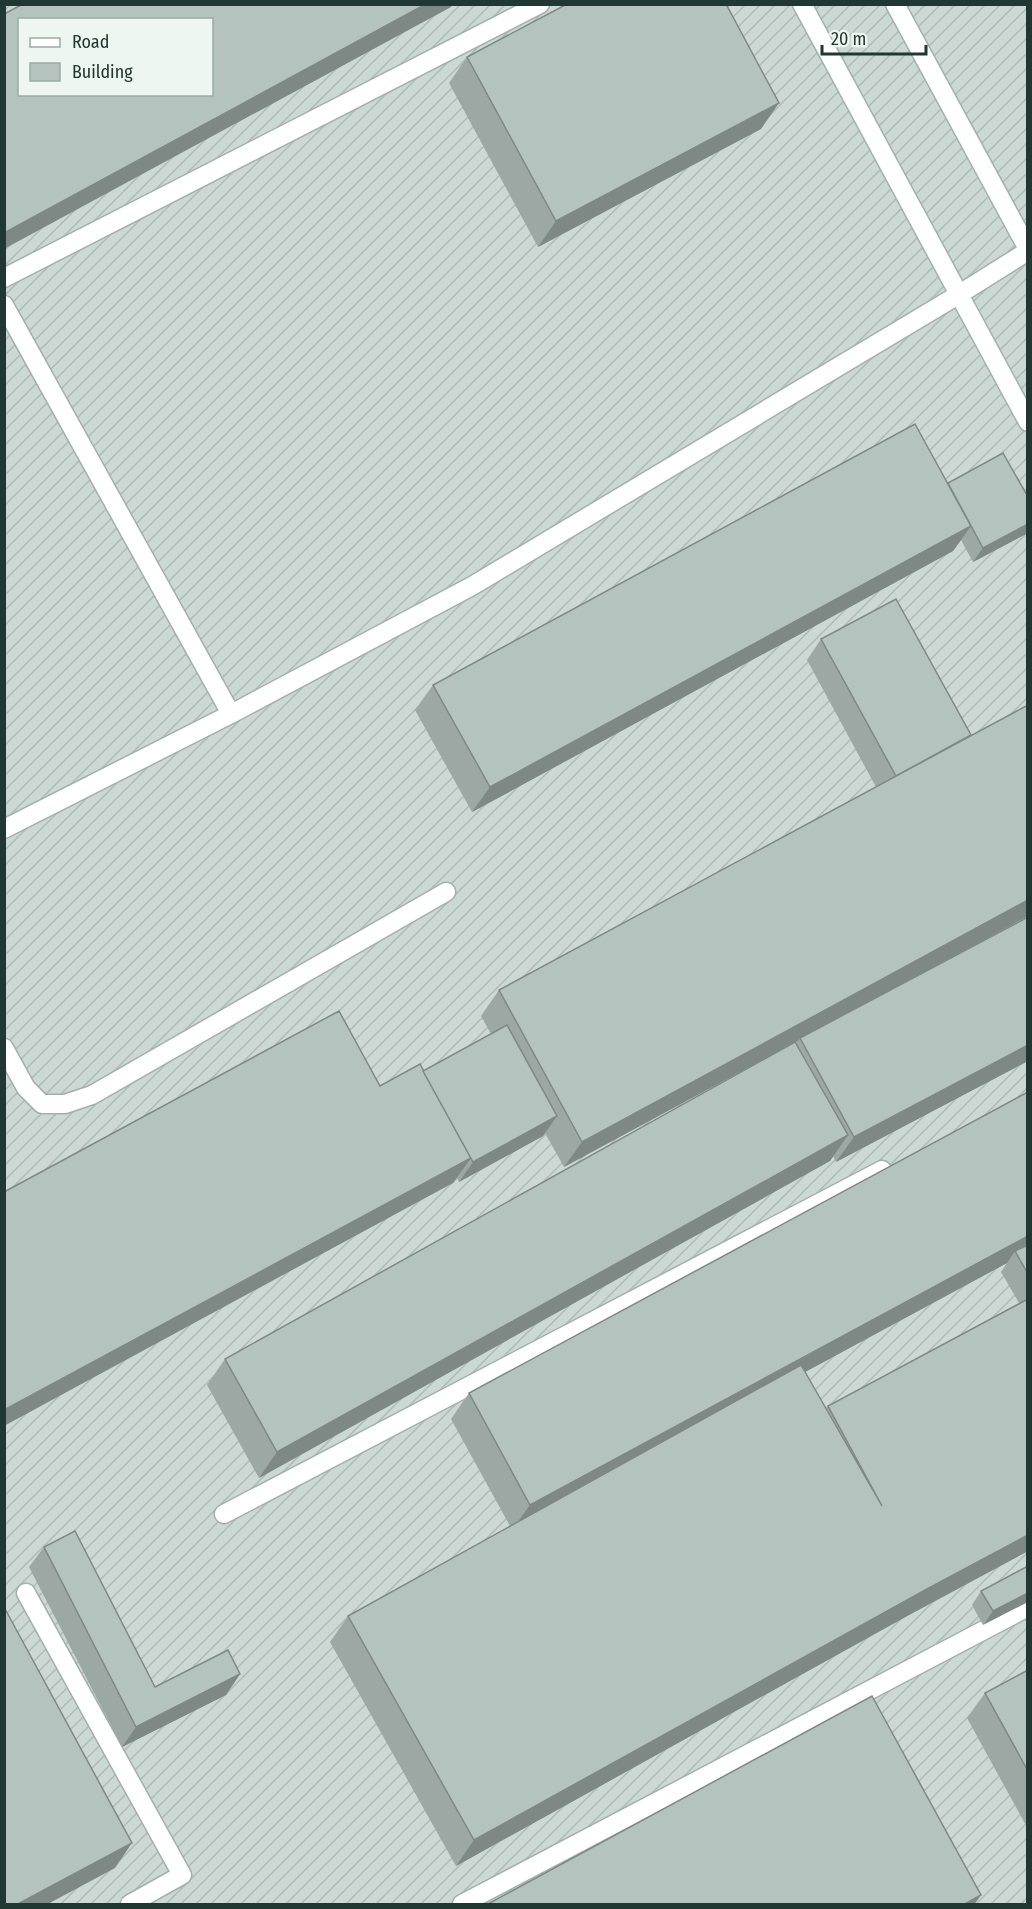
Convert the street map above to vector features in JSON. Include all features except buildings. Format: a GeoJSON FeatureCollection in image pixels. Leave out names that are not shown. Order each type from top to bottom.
{"type":"FeatureCollection","features":[{"type":"Feature","properties":{"kind":"street"},"geometry":{"type":"LineString","coordinates":[[4,278],[540,4]]}},
{"type":"Feature","properties":{"kind":"street"},"geometry":{"type":"LineString","coordinates":[[802,4],[1028,422]]}},
{"type":"Feature","properties":{"kind":"street"},"geometry":{"type":"LineString","coordinates":[[4,829],[231,714],[472,586],[958,295],[1028,250],[895,4]]}},
{"type":"Feature","properties":{"kind":"street"},"geometry":{"type":"LineString","coordinates":[[4,305],[231,714]]}},
{"type":"Feature","properties":{"kind":"street"},"geometry":{"type":"LineString","coordinates":[[4,1048],[26,1088],[42,1104],[65,1104],[92,1095],[446,892]]}},
{"type":"Feature","properties":{"kind":"street"},"geometry":{"type":"LineString","coordinates":[[224,1514],[901,1161]]}},
{"type":"Feature","properties":{"kind":"street"},"geometry":{"type":"LineString","coordinates":[[26,1593],[182,1875],[130,1905]]}},
{"type":"Feature","properties":{"kind":"street"},"geometry":{"type":"LineString","coordinates":[[462,1905],[1028,1606]]}},
{"type":"Feature","properties":{"kind":"shaded area"},"geometry":{"type":"Polygon","coordinates":[[[5,5],[1027,5],[1027,1904],[5,1904],[5,5]]]}}]}
